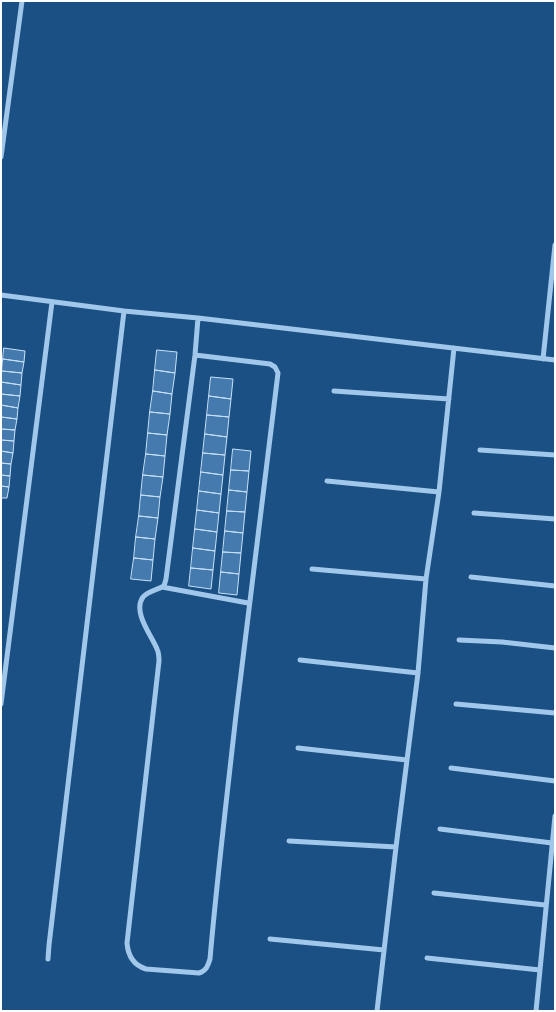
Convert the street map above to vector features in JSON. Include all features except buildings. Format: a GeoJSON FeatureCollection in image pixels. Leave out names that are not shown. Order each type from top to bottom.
{"type":"FeatureCollection","features":[{"type":"Feature","properties":{"kind":"street"},"geometry":{"type":"LineString","coordinates":[[1,158],[22,1]]}},
{"type":"Feature","properties":{"kind":"street"},"geometry":{"type":"LineString","coordinates":[[543,359],[555,245]]}},
{"type":"Feature","properties":{"kind":"street"},"geometry":{"type":"LineString","coordinates":[[1,295],[124,311],[555,360]]}},
{"type":"Feature","properties":{"kind":"street"},"geometry":{"type":"LineString","coordinates":[[1,704],[52,302]]}},
{"type":"Feature","properties":{"kind":"street"},"geometry":{"type":"LineString","coordinates":[[48,959],[124,311]]}},
{"type":"Feature","properties":{"kind":"street"},"geometry":{"type":"LineString","coordinates":[[195,355],[270,364],[278,373],[248,603],[209,965],[199,973],[146,969],[132,961],[127,950],[160,661],[157,649],[145,626],[140,603],[144,596],[166,583],[198,318]]}},
{"type":"Feature","properties":{"kind":"street"},"geometry":{"type":"LineString","coordinates":[[377,1011],[418,673],[426,579],[439,492],[454,348]]}},
{"type":"Feature","properties":{"kind":"street"},"geometry":{"type":"LineString","coordinates":[[334,390],[449,399]]}},
{"type":"Feature","properties":{"kind":"street"},"geometry":{"type":"LineString","coordinates":[[480,450],[555,455]]}},
{"type":"Feature","properties":{"kind":"street"},"geometry":{"type":"LineString","coordinates":[[327,481],[439,492]]}},
{"type":"Feature","properties":{"kind":"street"},"geometry":{"type":"LineString","coordinates":[[474,513],[555,519]]}},
{"type":"Feature","properties":{"kind":"street"},"geometry":{"type":"LineString","coordinates":[[312,568],[426,579]]}},
{"type":"Feature","properties":{"kind":"street"},"geometry":{"type":"LineString","coordinates":[[471,577],[555,586]]}},
{"type":"Feature","properties":{"kind":"street"},"geometry":{"type":"LineString","coordinates":[[162,587],[248,603]]}},
{"type":"Feature","properties":{"kind":"street"},"geometry":{"type":"LineString","coordinates":[[459,640],[502,642],[555,648]]}},
{"type":"Feature","properties":{"kind":"street"},"geometry":{"type":"LineString","coordinates":[[300,660],[418,673]]}},
{"type":"Feature","properties":{"kind":"street"},"geometry":{"type":"LineString","coordinates":[[456,704],[555,713]]}},
{"type":"Feature","properties":{"kind":"street"},"geometry":{"type":"LineString","coordinates":[[298,748],[406,760]]}},
{"type":"Feature","properties":{"kind":"street"},"geometry":{"type":"LineString","coordinates":[[451,768],[555,781]]}},
{"type":"Feature","properties":{"kind":"street"},"geometry":{"type":"LineString","coordinates":[[536,1011],[555,816]]}},
{"type":"Feature","properties":{"kind":"street"},"geometry":{"type":"LineString","coordinates":[[440,829],[552,843]]}},
{"type":"Feature","properties":{"kind":"street"},"geometry":{"type":"LineString","coordinates":[[289,841],[396,847]]}},
{"type":"Feature","properties":{"kind":"street"},"geometry":{"type":"LineString","coordinates":[[434,893],[545,905]]}},
{"type":"Feature","properties":{"kind":"street"},"geometry":{"type":"LineString","coordinates":[[270,939],[384,950]]}},
{"type":"Feature","properties":{"kind":"street"},"geometry":{"type":"LineString","coordinates":[[426,958],[540,970]]}}]}
